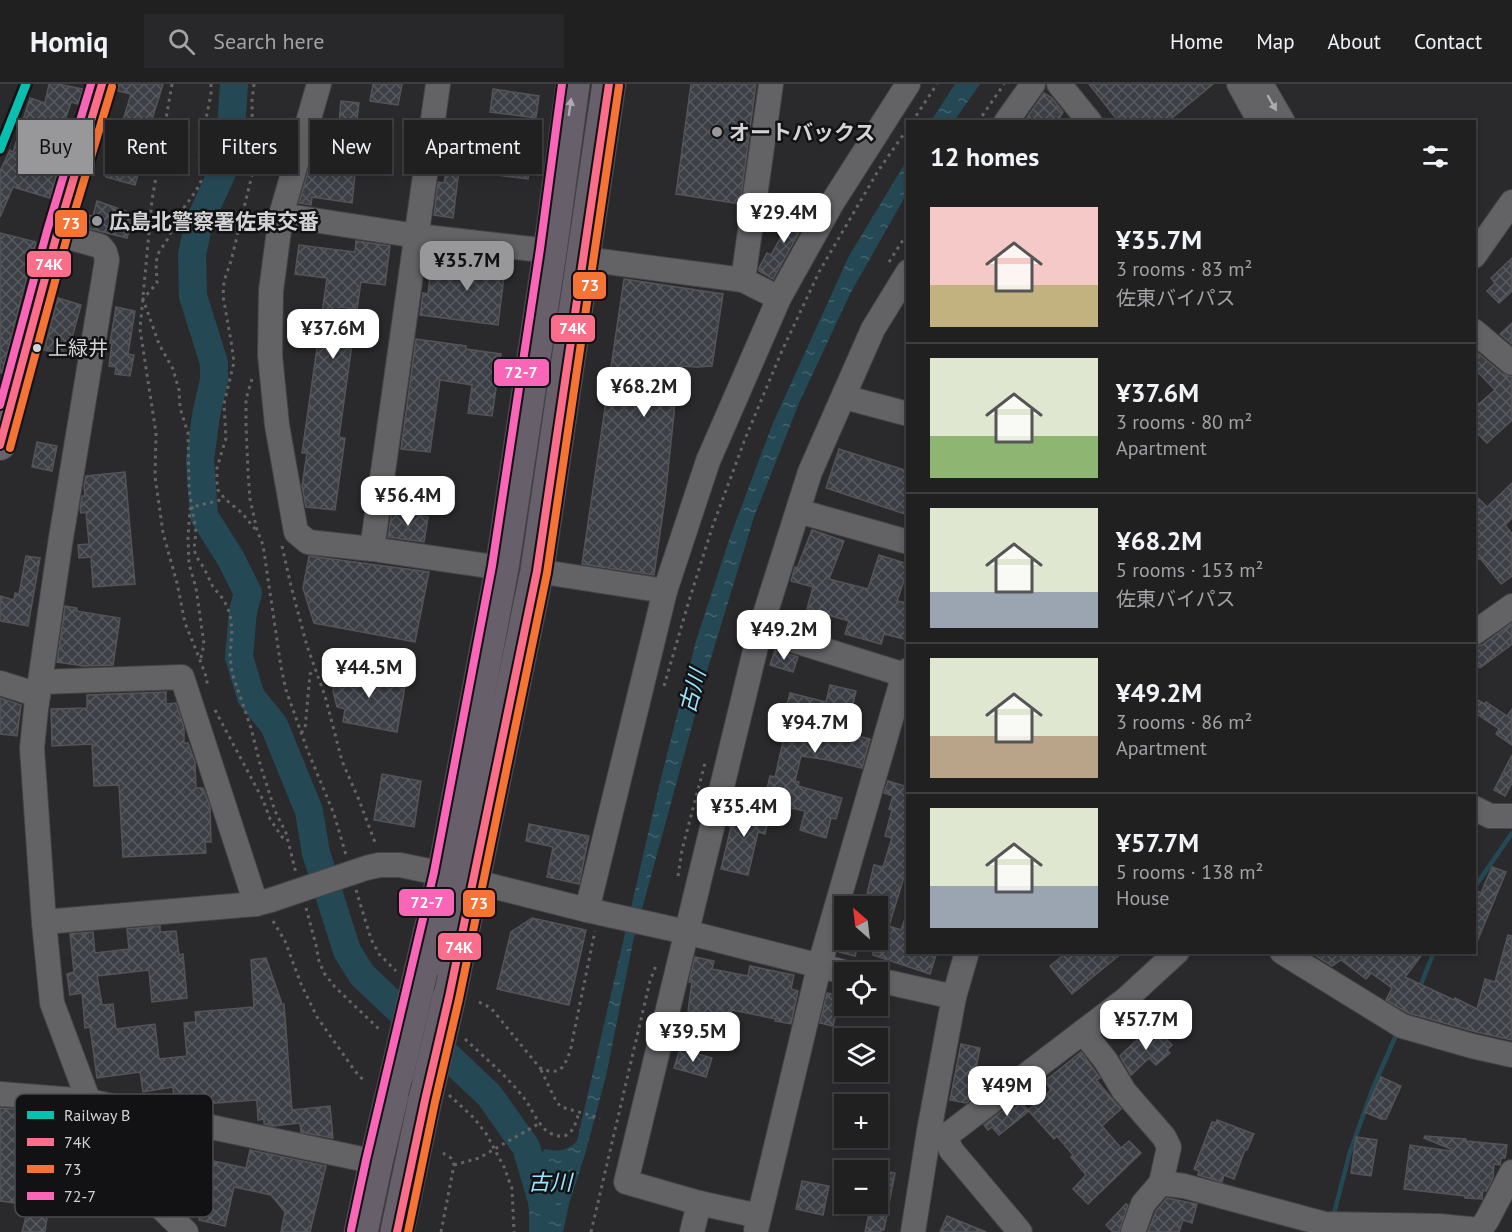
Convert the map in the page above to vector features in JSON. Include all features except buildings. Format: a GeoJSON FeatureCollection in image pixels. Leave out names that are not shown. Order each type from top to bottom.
{"type":"FeatureCollection","features":[{"type":"Feature","properties":{"kind":"highway"},"geometry":{"type":"LineString","coordinates":[[397,1232],[464,1000],[459,878],[573,84]]}},
{"type":"Feature","properties":{"kind":"highway"},"geometry":{"type":"LineString","coordinates":[[361,1232],[397,1074],[408,971],[459,878],[537,571],[585,259],[609,84]]}},
{"type":"Feature","properties":{"kind":"main road"},"geometry":{"type":"LineString","coordinates":[[0,446],[57,234],[102,84]]}},
{"type":"Feature","properties":{"kind":"street"},"geometry":{"type":"LineString","coordinates":[[320,84],[281,215],[271,291],[270,355],[277,425],[296,532],[308,542],[502,568]]}},
{"type":"Feature","properties":{"kind":"street"},"geometry":{"type":"LineString","coordinates":[[372,549],[438,84]]}},
{"type":"Feature","properties":{"kind":"street"},"geometry":{"type":"LineString","coordinates":[[743,280],[771,84]]}},
{"type":"Feature","properties":{"kind":"street"},"geometry":{"type":"LineString","coordinates":[[596,916],[665,591],[708,461],[779,298],[832,203],[908,84]]}},
{"type":"Feature","properties":{"kind":"street"},"geometry":{"type":"LineString","coordinates":[[1007,120],[1033,84]]}},
{"type":"Feature","properties":{"kind":"street"},"geometry":{"type":"LineString","coordinates":[[1059,84],[1088,120]]}},
{"type":"Feature","properties":{"kind":"street"},"geometry":{"type":"LineString","coordinates":[[1239,84],[1259,120]]}},
{"type":"Feature","properties":{"kind":"street"},"geometry":{"type":"LineString","coordinates":[[1261,84],[1282,120]]}},
{"type":"Feature","properties":{"kind":"street"},"geometry":{"type":"LineString","coordinates":[[1479,240],[1512,202]]}},
{"type":"Feature","properties":{"kind":"street"},"geometry":{"type":"LineString","coordinates":[[281,215],[417,236],[550,251]]}},
{"type":"Feature","properties":{"kind":"street"},"geometry":{"type":"LineString","coordinates":[[57,234],[100,246],[108,260],[60,544],[32,748],[52,1003],[84,1094]]}},
{"type":"Feature","properties":{"kind":"street"},"geometry":{"type":"LineString","coordinates":[[585,259],[743,280],[779,298]]}},
{"type":"Feature","properties":{"kind":"street"},"geometry":{"type":"LineString","coordinates":[[760,630],[906,673],[819,967],[757,1224],[699,1203],[626,1182],[675,929],[760,630],[810,472],[873,330],[906,275]]}},
{"type":"Feature","properties":{"kind":"street"},"geometry":{"type":"LineString","coordinates":[[1476,333],[1512,363]]}},
{"type":"Feature","properties":{"kind":"street"},"geometry":{"type":"LineString","coordinates":[[843,397],[906,413]]}},
{"type":"Feature","properties":{"kind":"street"},"geometry":{"type":"LineString","coordinates":[[798,511],[906,541]]}},
{"type":"Feature","properties":{"kind":"street"},"geometry":{"type":"LineString","coordinates":[[537,571],[665,591]]}},
{"type":"Feature","properties":{"kind":"street"},"geometry":{"type":"LineString","coordinates":[[1476,632],[1512,606]]}},
{"type":"Feature","properties":{"kind":"street"},"geometry":{"type":"LineString","coordinates":[[0,683],[39,688],[182,677],[266,906]]}},
{"type":"Feature","properties":{"kind":"street"},"geometry":{"type":"LineString","coordinates":[[1476,809],[1490,816],[1512,816]]}},
{"type":"Feature","properties":{"kind":"street"},"geometry":{"type":"LineString","coordinates":[[44,922],[266,906],[366,868],[379,865],[400,865],[459,878],[596,916],[675,929],[834,970]]}},
{"type":"Feature","properties":{"kind":"street"},"geometry":{"type":"LineString","coordinates":[[913,1232],[938,1133],[954,997],[966,954]]}},
{"type":"Feature","properties":{"kind":"street"},"geometry":{"type":"LineString","coordinates":[[938,1133],[1083,1032],[1126,999],[1175,954]]}},
{"type":"Feature","properties":{"kind":"street"},"geometry":{"type":"LineString","coordinates":[[1285,954],[1402,1026],[1512,1055]]}},
{"type":"Feature","properties":{"kind":"street"},"geometry":{"type":"LineString","coordinates":[[888,982],[954,997]]}},
{"type":"Feature","properties":{"kind":"street"},"geometry":{"type":"LineString","coordinates":[[1083,1032],[1106,1061],[1124,1091],[1164,1137],[1169,1147],[1161,1183],[1143,1204],[1133,1232]]}},
{"type":"Feature","properties":{"kind":"street"},"geometry":{"type":"LineString","coordinates":[[0,1094],[15,1095]]}},
{"type":"Feature","properties":{"kind":"street"},"geometry":{"type":"LineString","coordinates":[[213,1128],[376,1162]]}},
{"type":"Feature","properties":{"kind":"street"},"geometry":{"type":"LineString","coordinates":[[938,1133],[1020,1232]]}},
{"type":"Feature","properties":{"kind":"street"},"geometry":{"type":"LineString","coordinates":[[1161,1183],[1184,1186],[1325,1224],[1439,1226],[1479,1231],[1487,1221],[1512,1172]]}},
{"type":"Feature","properties":{"kind":"street"},"geometry":{"type":"LineString","coordinates":[[692,1232],[699,1203]]}},
{"type":"Feature","properties":{"kind":"street"},"geometry":{"type":"LineString","coordinates":[[171,1217],[186,1232]]}},
{"type":"Feature","properties":{"kind":"path"},"geometry":{"type":"LineString","coordinates":[[172,84],[152,200],[140,329],[156,433],[154,477],[163,533],[185,623],[207,679],[207,688]]}},
{"type":"Feature","properties":{"kind":"path"},"geometry":{"type":"LineString","coordinates":[[143,298],[157,283],[156,262],[159,252],[201,181],[199,154],[212,94],[211,84]]}},
{"type":"Feature","properties":{"kind":"path"},"geometry":{"type":"LineString","coordinates":[[254,84],[252,101],[254,171],[224,281],[223,296],[234,362],[224,404],[226,438],[218,468],[217,482],[218,490],[225,499],[257,530]]}},
{"type":"Feature","properties":{"kind":"path"},"geometry":{"type":"LineString","coordinates":[[913,120],[938,84]]}},
{"type":"Feature","properties":{"kind":"path"},"geometry":{"type":"LineString","coordinates":[[979,120],[1005,84]]}},
{"type":"Feature","properties":{"kind":"path"},"geometry":{"type":"LineString","coordinates":[[662,693],[712,528],[745,439],[781,353],[819,272],[878,171],[906,131]]}},
{"type":"Feature","properties":{"kind":"path"},"geometry":{"type":"LineString","coordinates":[[143,298],[159,344],[174,369],[180,408],[188,433],[189,489],[196,532],[194,549],[230,614],[232,673],[296,873]]}},
{"type":"Feature","properties":{"kind":"path"},"geometry":{"type":"LineString","coordinates":[[254,376],[250,381],[246,399],[250,499],[263,545],[281,667],[286,690],[334,814],[346,855]]}},
{"type":"Feature","properties":{"kind":"path"},"geometry":{"type":"LineString","coordinates":[[192,507],[225,499]]}},
{"type":"Feature","properties":{"kind":"path"},"geometry":{"type":"LineString","coordinates":[[192,507],[188,538],[189,564],[196,588],[204,644],[200,660]]}},
{"type":"Feature","properties":{"kind":"path"},"geometry":{"type":"LineString","coordinates":[[302,733],[305,729],[310,674],[315,669]]}},
{"type":"Feature","properties":{"kind":"path"},"geometry":{"type":"LineString","coordinates":[[208,707],[214,709],[263,800],[270,819],[282,837],[287,839]]}},
{"type":"Feature","properties":{"kind":"path"},"geometry":{"type":"LineString","coordinates":[[354,885],[371,939],[379,954],[408,971]]}},
{"type":"Feature","properties":{"kind":"path"},"geometry":{"type":"LineString","coordinates":[[304,904],[324,973],[335,987],[387,1036]]}},
{"type":"Feature","properties":{"kind":"path"},"geometry":{"type":"LineString","coordinates":[[266,906],[285,941],[301,984],[317,1017],[365,1082]]}},
{"type":"Feature","properties":{"kind":"path"},"geometry":{"type":"LineString","coordinates":[[540,1068],[550,1072],[559,1070],[565,1065],[570,1052],[596,916]]}},
{"type":"Feature","properties":{"kind":"path"},"geometry":{"type":"LineString","coordinates":[[591,1232],[650,981],[658,960]]}},
{"type":"Feature","properties":{"kind":"path"},"geometry":{"type":"LineString","coordinates":[[464,1000],[491,1008],[540,1068],[561,1107],[600,1118]]}},
{"type":"Feature","properties":{"kind":"path"},"geometry":{"type":"LineString","coordinates":[[463,1037],[510,1081],[540,1123],[551,1134],[560,1135],[573,1131],[579,1112]]}},
{"type":"Feature","properties":{"kind":"path"},"geometry":{"type":"LineString","coordinates":[[436,1097],[474,1118],[496,1149],[512,1190],[514,1232]]}},
{"type":"Feature","properties":{"kind":"path"},"geometry":{"type":"LineString","coordinates":[[454,1165],[479,1158],[540,1123]]}},
{"type":"Feature","properties":{"kind":"path"},"geometry":{"type":"LineString","coordinates":[[441,1232],[454,1165],[451,1158],[443,1153]]}},
{"type":"Feature","properties":{"kind":"water"},"geometry":{"type":"Polygon","coordinates":[[[955,84],[980,84],[955,120],[932,120],[955,84]]]}},
{"type":"Feature","properties":{"kind":"water","name":"古川"},"geometry":{"type":"Polygon","coordinates":[[[906,162],[906,195],[850,294],[799,403],[754,517],[707,671],[633,942],[606,1076],[563,1232],[529,1232],[529,1209],[523,1174],[545,1149],[562,1150],[577,1141],[661,778],[696,641],[730,537],[773,423],[849,256],[906,162]]]}},
{"type":"Feature","properties":{"kind":"waterway","name":"古川"},"geometry":{"type":"LineString","coordinates":[[234,84],[229,157],[199,223],[192,254],[193,296],[214,363],[214,380],[206,415],[200,460],[204,516],[231,559],[248,593],[243,611],[239,657],[251,697],[274,725],[309,811],[316,853],[347,951],[362,975],[489,1095],[526,1147],[542,1201]]}},
{"type":"Feature","properties":{"kind":"waterway"},"geometry":{"type":"LineString","coordinates":[[1476,885],[1512,833]]}},
{"type":"Feature","properties":{"kind":"waterway"},"geometry":{"type":"LineString","coordinates":[[1419,989],[1433,954]]}},
{"type":"Feature","properties":{"kind":"waterway"},"geometry":{"type":"LineString","coordinates":[[1333,1217],[1350,1152],[1373,1088],[1397,1033]]}},
{"type":"Feature","properties":{"kind":"rail line","name":"B"},"geometry":{"type":"LineString","coordinates":[[0,149],[26,84]]}},
{"type":"Feature","properties":{"kind":"transit line","name":"72-7"},"geometry":{"type":"LineString","coordinates":[[0,405],[47,231],[91,84]]}},
{"type":"Feature","properties":{"kind":"transit line","name":"74K"},"geometry":{"type":"LineString","coordinates":[[0,445],[57,234],[102,84]]}},
{"type":"Feature","properties":{"kind":"transit line","name":"72-7"},"geometry":{"type":"LineString","coordinates":[[351,1230],[434,872],[492,566],[540,249],[562,84]]}},
{"type":"Feature","properties":{"kind":"transit line","name":"74K"},"geometry":{"type":"LineString","coordinates":[[397,1232],[449,997],[537,571],[609,84]]}},
{"type":"Feature","properties":{"kind":"transit line","name":"73"},"geometry":{"type":"LineString","coordinates":[[408,1232],[459,999],[547,573],[619,86]]}},
{"type":"Feature","properties":{"kind":"transit line","name":"73"},"geometry":{"type":"LineString","coordinates":[[10,448],[67,237],[112,87]]}},
{"type":"Feature","properties":{"kind":"place","name":"オートバックス"},"geometry":{"type":"Point","coordinates":[717,132]}},
{"type":"Feature","properties":{"kind":"place","name":"広島北警察署佐東交番"},"geometry":{"type":"Point","coordinates":[97,221]}},
{"type":"Feature","properties":{"kind":"place","name":"上緑井"},"geometry":{"type":"Point","coordinates":[37,348]}}]}
